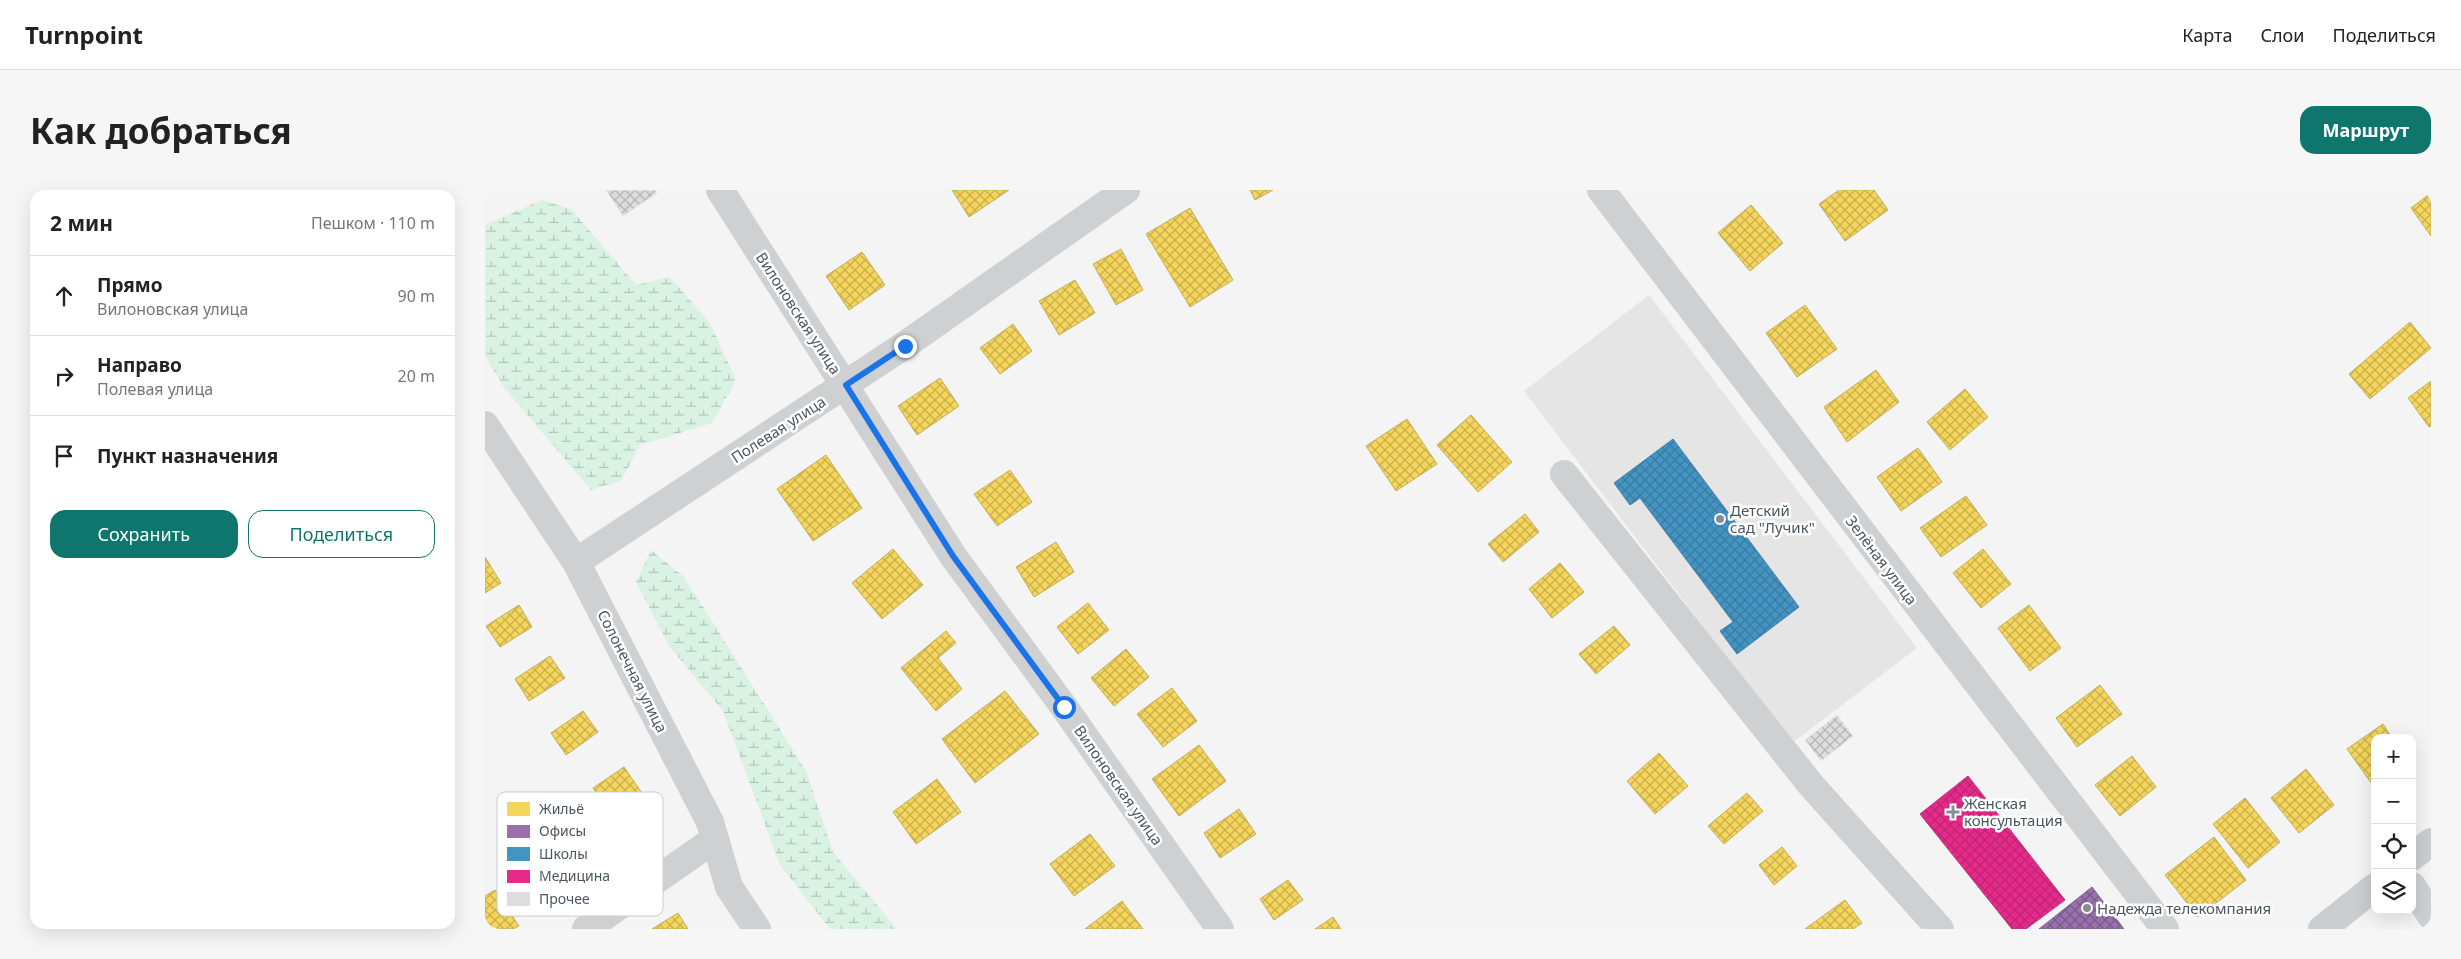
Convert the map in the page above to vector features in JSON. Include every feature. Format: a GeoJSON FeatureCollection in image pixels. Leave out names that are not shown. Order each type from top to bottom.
{"type":"FeatureCollection","features":[{"type":"Feature","properties":{"kind":"main road"},"geometry":{"type":"LineString","coordinates":[[2416,854],[2431,842]]}},
{"type":"Feature","properties":{"kind":"main road"},"geometry":{"type":"LineString","coordinates":[[2322,929],[2371,890]]}},
{"type":"Feature","properties":{"kind":"street","name":"Вилоновская улица"},"geometry":{"type":"LineString","coordinates":[[720,190],[846,385],[953,556],[1064,707],[1220,929]]}},
{"type":"Feature","properties":{"kind":"street","name":"Полевая улица"},"geometry":{"type":"LineString","coordinates":[[576,562],[846,385],[1126,190]]}},
{"type":"Feature","properties":{"kind":"street","name":"Зелёная улица"},"geometry":{"type":"LineString","coordinates":[[1601,190],[2165,929]]}},
{"type":"Feature","properties":{"kind":"street","name":"Солонечная улица"},"geometry":{"type":"LineString","coordinates":[[485,425],[576,562],[710,822],[729,888],[757,929]]}},
{"type":"Feature","properties":{"kind":"street"},"geometry":{"type":"LineString","coordinates":[[1564,474],[1811,785],[1940,929]]}},
{"type":"Feature","properties":{"kind":"street"},"geometry":{"type":"LineString","coordinates":[[663,875],[715,839]]}},
{"type":"Feature","properties":{"kind":"street"},"geometry":{"type":"LineString","coordinates":[[2416,892],[2431,916]]}},
{"type":"Feature","properties":{"kind":"street"},"geometry":{"type":"LineString","coordinates":[[586,929],[605,916]]}},
{"type":"Feature","properties":{"kind":"shaded area","name":"Детский сад \"Лучик\""},"geometry":{"type":"Polygon","coordinates":[[[1649,295],[1917,648],[1792,743],[1524,391],[1649,295]]]}},
{"type":"Feature","properties":{"kind":"green space"},"geometry":{"type":"Polygon","coordinates":[[[542,200],[571,209],[636,285],[670,277],[710,323],[736,380],[712,423],[640,445],[621,481],[591,490],[503,386],[485,356],[485,225],[542,200]]]}},
{"type":"Feature","properties":{"kind":"green space"},"geometry":{"type":"Polygon","coordinates":[[[651,550],[682,575],[705,610],[806,771],[833,852],[897,929],[830,929],[780,865],[723,711],[669,646],[636,582],[651,550]]]}},
{"type":"Feature","properties":{"kind":"building: Жильё"},"geometry":{"type":"Polygon","coordinates":[[[952,190],[1009,190],[969,217],[952,190]]]}},
{"type":"Feature","properties":{"kind":"building: Жильё"},"geometry":{"type":"Polygon","coordinates":[[[1250,190],[1273,190],[1255,200],[1250,190]]]}},
{"type":"Feature","properties":{"kind":"building: Жильё"},"geometry":{"type":"Polygon","coordinates":[[[1839,190],[1874,190],[1888,210],[1845,241],[1819,204],[1839,190]]]}},
{"type":"Feature","properties":{"kind":"building: Жильё"},"geometry":{"type":"Polygon","coordinates":[[[2431,193],[2431,236],[2411,208],[2431,193]]]}},
{"type":"Feature","properties":{"kind":"building: Жильё"},"geometry":{"type":"Polygon","coordinates":[[[1751,205],[1783,243],[1750,271],[1718,233],[1751,205]]]}},
{"type":"Feature","properties":{"kind":"building: Жильё"},"geometry":{"type":"Polygon","coordinates":[[[1190,208],[1233,280],[1190,307],[1146,234],[1190,208]]]}},
{"type":"Feature","properties":{"kind":"building: Жильё"},"geometry":{"type":"Polygon","coordinates":[[[1121,249],[1143,290],[1116,305],[1093,264],[1121,249]]]}},
{"type":"Feature","properties":{"kind":"building: Жильё"},"geometry":{"type":"Polygon","coordinates":[[[862,252],[885,285],[849,310],[826,276],[862,252]]]}},
{"type":"Feature","properties":{"kind":"building: Жильё"},"geometry":{"type":"Polygon","coordinates":[[[1075,280],[1095,313],[1059,335],[1039,301],[1075,280]]]}},
{"type":"Feature","properties":{"kind":"building: Жильё"},"geometry":{"type":"Polygon","coordinates":[[[1805,305],[1837,349],[1797,377],[1766,333],[1805,305]]]}},
{"type":"Feature","properties":{"kind":"building: Жильё"},"geometry":{"type":"Polygon","coordinates":[[[2410,322],[2431,348],[2370,399],[2349,374],[2410,322]]]}},
{"type":"Feature","properties":{"kind":"building: Жильё"},"geometry":{"type":"Polygon","coordinates":[[[1013,324],[1032,351],[1000,374],[980,348],[1013,324]]]}},
{"type":"Feature","properties":{"kind":"building: Жильё"},"geometry":{"type":"Polygon","coordinates":[[[1876,370],[1899,402],[1847,442],[1824,407],[1876,370]]]}},
{"type":"Feature","properties":{"kind":"building: Жильё"},"geometry":{"type":"Polygon","coordinates":[[[940,378],[959,406],[917,435],[898,406],[940,378]]]}},
{"type":"Feature","properties":{"kind":"building: Жильё"},"geometry":{"type":"Polygon","coordinates":[[[2431,381],[2431,426],[2429,427],[2408,398],[2431,381]]]}},
{"type":"Feature","properties":{"kind":"building: Жильё"},"geometry":{"type":"Polygon","coordinates":[[[1965,389],[1988,417],[1950,450],[1927,422],[1965,389]]]}},
{"type":"Feature","properties":{"kind":"building: Жильё"},"geometry":{"type":"Polygon","coordinates":[[[1471,415],[1512,462],[1478,492],[1437,445],[1471,415]]]}},
{"type":"Feature","properties":{"kind":"building: Жильё"},"geometry":{"type":"Polygon","coordinates":[[[1407,419],[1437,464],[1396,491],[1366,446],[1407,419]]]}},
{"type":"Feature","properties":{"kind":"building: Жильё"},"geometry":{"type":"Polygon","coordinates":[[[1918,448],[1942,482],[1901,511],[1877,477],[1918,448]]]}},
{"type":"Feature","properties":{"kind":"building: Жильё"},"geometry":{"type":"Polygon","coordinates":[[[826,455],[862,508],[813,541],[777,489],[826,455]]]}},
{"type":"Feature","properties":{"kind":"building: Жильё"},"geometry":{"type":"Polygon","coordinates":[[[1010,470],[1032,502],[997,526],[974,494],[1010,470]]]}},
{"type":"Feature","properties":{"kind":"building: Жильё"},"geometry":{"type":"Polygon","coordinates":[[[1966,496],[1987,525],[1941,557],[1920,528],[1966,496]]]}},
{"type":"Feature","properties":{"kind":"building: Жильё"},"geometry":{"type":"Polygon","coordinates":[[[1525,514],[1539,532],[1503,562],[1488,544],[1525,514]]]}},
{"type":"Feature","properties":{"kind":"building: Жильё"},"geometry":{"type":"Polygon","coordinates":[[[1056,542],[1074,572],[1034,597],[1016,567],[1056,542]]]}},
{"type":"Feature","properties":{"kind":"building: Жильё"},"geometry":{"type":"Polygon","coordinates":[[[893,549],[923,585],[882,619],[852,583],[893,549]]]}},
{"type":"Feature","properties":{"kind":"building: Жильё"},"geometry":{"type":"Polygon","coordinates":[[[1983,549],[2011,584],[1981,608],[1953,573],[1983,549]]]}},
{"type":"Feature","properties":{"kind":"building: Жильё"},"geometry":{"type":"Polygon","coordinates":[[[485,557],[501,583],[485,593],[485,557]]]}},
{"type":"Feature","properties":{"kind":"building: Жильё"},"geometry":{"type":"Polygon","coordinates":[[[1560,563],[1584,592],[1552,618],[1529,589],[1560,563]]]}},
{"type":"Feature","properties":{"kind":"building: Жильё"},"geometry":{"type":"Polygon","coordinates":[[[1088,603],[1109,630],[1078,654],[1057,627],[1088,603]]]}},
{"type":"Feature","properties":{"kind":"building: Жильё"},"geometry":{"type":"Polygon","coordinates":[[[519,605],[532,627],[500,647],[486,626],[519,605]]]}},
{"type":"Feature","properties":{"kind":"building: Жильё"},"geometry":{"type":"Polygon","coordinates":[[[2029,605],[2061,648],[2030,671],[1998,628],[2029,605]]]}},
{"type":"Feature","properties":{"kind":"building: Жильё"},"geometry":{"type":"Polygon","coordinates":[[[1614,626],[1630,645],[1596,674],[1579,654],[1614,626]]]}},
{"type":"Feature","properties":{"kind":"building: Жильё"},"geometry":{"type":"Polygon","coordinates":[[[946,631],[956,643],[938,658],[962,689],[936,711],[901,668],[946,631]]]}},
{"type":"Feature","properties":{"kind":"building: Жильё"},"geometry":{"type":"Polygon","coordinates":[[[1126,649],[1149,677],[1114,706],[1091,678],[1126,649]]]}},
{"type":"Feature","properties":{"kind":"building: Жильё"},"geometry":{"type":"Polygon","coordinates":[[[550,656],[565,678],[529,701],[515,679],[550,656]]]}},
{"type":"Feature","properties":{"kind":"building: Жильё"},"geometry":{"type":"Polygon","coordinates":[[[2100,685],[2122,714],[2077,747],[2056,718],[2100,685]]]}},
{"type":"Feature","properties":{"kind":"building: Жильё"},"geometry":{"type":"Polygon","coordinates":[[[1172,688],[1197,721],[1163,747],[1137,714],[1172,688]]]}},
{"type":"Feature","properties":{"kind":"building: Жильё"},"geometry":{"type":"Polygon","coordinates":[[[1005,691],[1039,734],[975,783],[942,739],[1005,691]]]}},
{"type":"Feature","properties":{"kind":"building: Жильё"},"geometry":{"type":"Polygon","coordinates":[[[583,711],[598,732],[566,755],[551,733],[583,711]]]}},
{"type":"Feature","properties":{"kind":"building: Жильё"},"geometry":{"type":"Polygon","coordinates":[[[2383,724],[2389,734],[2371,734],[2371,783],[2347,749],[2383,724]]]}},
{"type":"Feature","properties":{"kind":"building: Жильё"},"geometry":{"type":"Polygon","coordinates":[[[1199,745],[1226,781],[1179,816],[1152,779],[1199,745]]]}},
{"type":"Feature","properties":{"kind":"building: Жильё"},"geometry":{"type":"Polygon","coordinates":[[[1659,753],[1688,786],[1655,814],[1627,781],[1659,753]]]}},
{"type":"Feature","properties":{"kind":"building: Жильё"},"geometry":{"type":"Polygon","coordinates":[[[2132,756],[2156,787],[2120,816],[2095,785],[2132,756]]]}},
{"type":"Feature","properties":{"kind":"building: Жильё"},"geometry":{"type":"Polygon","coordinates":[[[624,767],[641,792],[596,792],[593,788],[624,767]]]}},
{"type":"Feature","properties":{"kind":"building: Жильё"},"geometry":{"type":"Polygon","coordinates":[[[2306,769],[2334,805],[2299,833],[2271,798],[2306,769]]]}},
{"type":"Feature","properties":{"kind":"building: Жильё"},"geometry":{"type":"Polygon","coordinates":[[[937,779],[961,812],[916,844],[893,812],[937,779]]]}},
{"type":"Feature","properties":{"kind":"building: Жильё"},"geometry":{"type":"Polygon","coordinates":[[[1747,793],[1763,811],[1724,844],[1708,826],[1747,793]]]}},
{"type":"Feature","properties":{"kind":"building: Жильё"},"geometry":{"type":"Polygon","coordinates":[[[2245,798],[2280,842],[2248,868],[2213,824],[2245,798]]]}},
{"type":"Feature","properties":{"kind":"building: Жильё"},"geometry":{"type":"Polygon","coordinates":[[[1239,809],[1256,834],[1220,858],[1204,833],[1239,809]]]}},
{"type":"Feature","properties":{"kind":"building: Жильё"},"geometry":{"type":"Polygon","coordinates":[[[1090,834],[1115,866],[1074,896],[1050,864],[1090,834]]]}},
{"type":"Feature","properties":{"kind":"building: Жильё"},"geometry":{"type":"Polygon","coordinates":[[[2214,837],[2246,880],[2198,917],[2165,875],[2214,837]]]}},
{"type":"Feature","properties":{"kind":"building: Жильё"},"geometry":{"type":"Polygon","coordinates":[[[1782,847],[1797,866],[1774,885],[1759,865],[1782,847]]]}},
{"type":"Feature","properties":{"kind":"building: Жильё"},"geometry":{"type":"Polygon","coordinates":[[[1288,880],[1303,900],[1274,920],[1260,899],[1288,880]]]}},
{"type":"Feature","properties":{"kind":"building: Жильё"},"geometry":{"type":"Polygon","coordinates":[[[495,890],[497,893],[497,916],[512,916],[519,926],[513,929],[485,929],[485,896],[495,890]]]}},
{"type":"Feature","properties":{"kind":"building: Жильё"},"geometry":{"type":"Polygon","coordinates":[[[1845,900],[1862,923],[1853,929],[1805,929],[1845,900]]]}},
{"type":"Feature","properties":{"kind":"building: Жильё"},"geometry":{"type":"Polygon","coordinates":[[[1122,901],[1143,929],[1085,929],[1122,901]]]}},
{"type":"Feature","properties":{"kind":"building: Жильё"},"geometry":{"type":"Polygon","coordinates":[[[678,913],[688,929],[652,929],[678,913]]]}},
{"type":"Feature","properties":{"kind":"building: Жильё"},"geometry":{"type":"Polygon","coordinates":[[[1333,917],[1341,929],[1315,929],[1333,917]]]}},
{"type":"Feature","properties":{"kind":"building: Офисы","name":"Надежда телекомпания"},"geometry":{"type":"Polygon","coordinates":[[[2092,887],[2124,929],[2039,929],[2092,887]]]}},
{"type":"Feature","properties":{"kind":"building: Школы"},"geometry":{"type":"Polygon","coordinates":[[[1673,439],[1799,607],[1737,654],[1720,631],[1733,622],[1640,498],[1630,505],[1614,483],[1673,439]]]}},
{"type":"Feature","properties":{"kind":"building: Медицина"},"geometry":{"type":"Polygon","coordinates":[[[1968,776],[2065,900],[2026,929],[2012,929],[1920,814],[1968,776]]]}},
{"type":"Feature","properties":{"kind":"building: Прочее"},"geometry":{"type":"Polygon","coordinates":[[[606,190],[655,190],[657,193],[623,216],[606,190]]]}},
{"type":"Feature","properties":{"kind":"building: Прочее"},"geometry":{"type":"Polygon","coordinates":[[[1837,715],[1853,736],[1821,761],[1805,740],[1837,715]]]}},
{"type":"Feature","properties":{"kind":"place","name":"Детский сад \"Лучик\""},"geometry":{"type":"Point","coordinates":[1720,519]}},
{"type":"Feature","properties":{"kind":"place","name":"Женская консультация"},"geometry":{"type":"Point","coordinates":[1953,812]}},
{"type":"Feature","properties":{"kind":"place","name":"Надежда телекомпания"},"geometry":{"type":"Point","coordinates":[2087,908]}},
{"type":"Feature","properties":{"kind":"route"},"geometry":{"type":"LineString","coordinates":[[905,346],[846,385],[953,556],[1064,707]]}}]}
